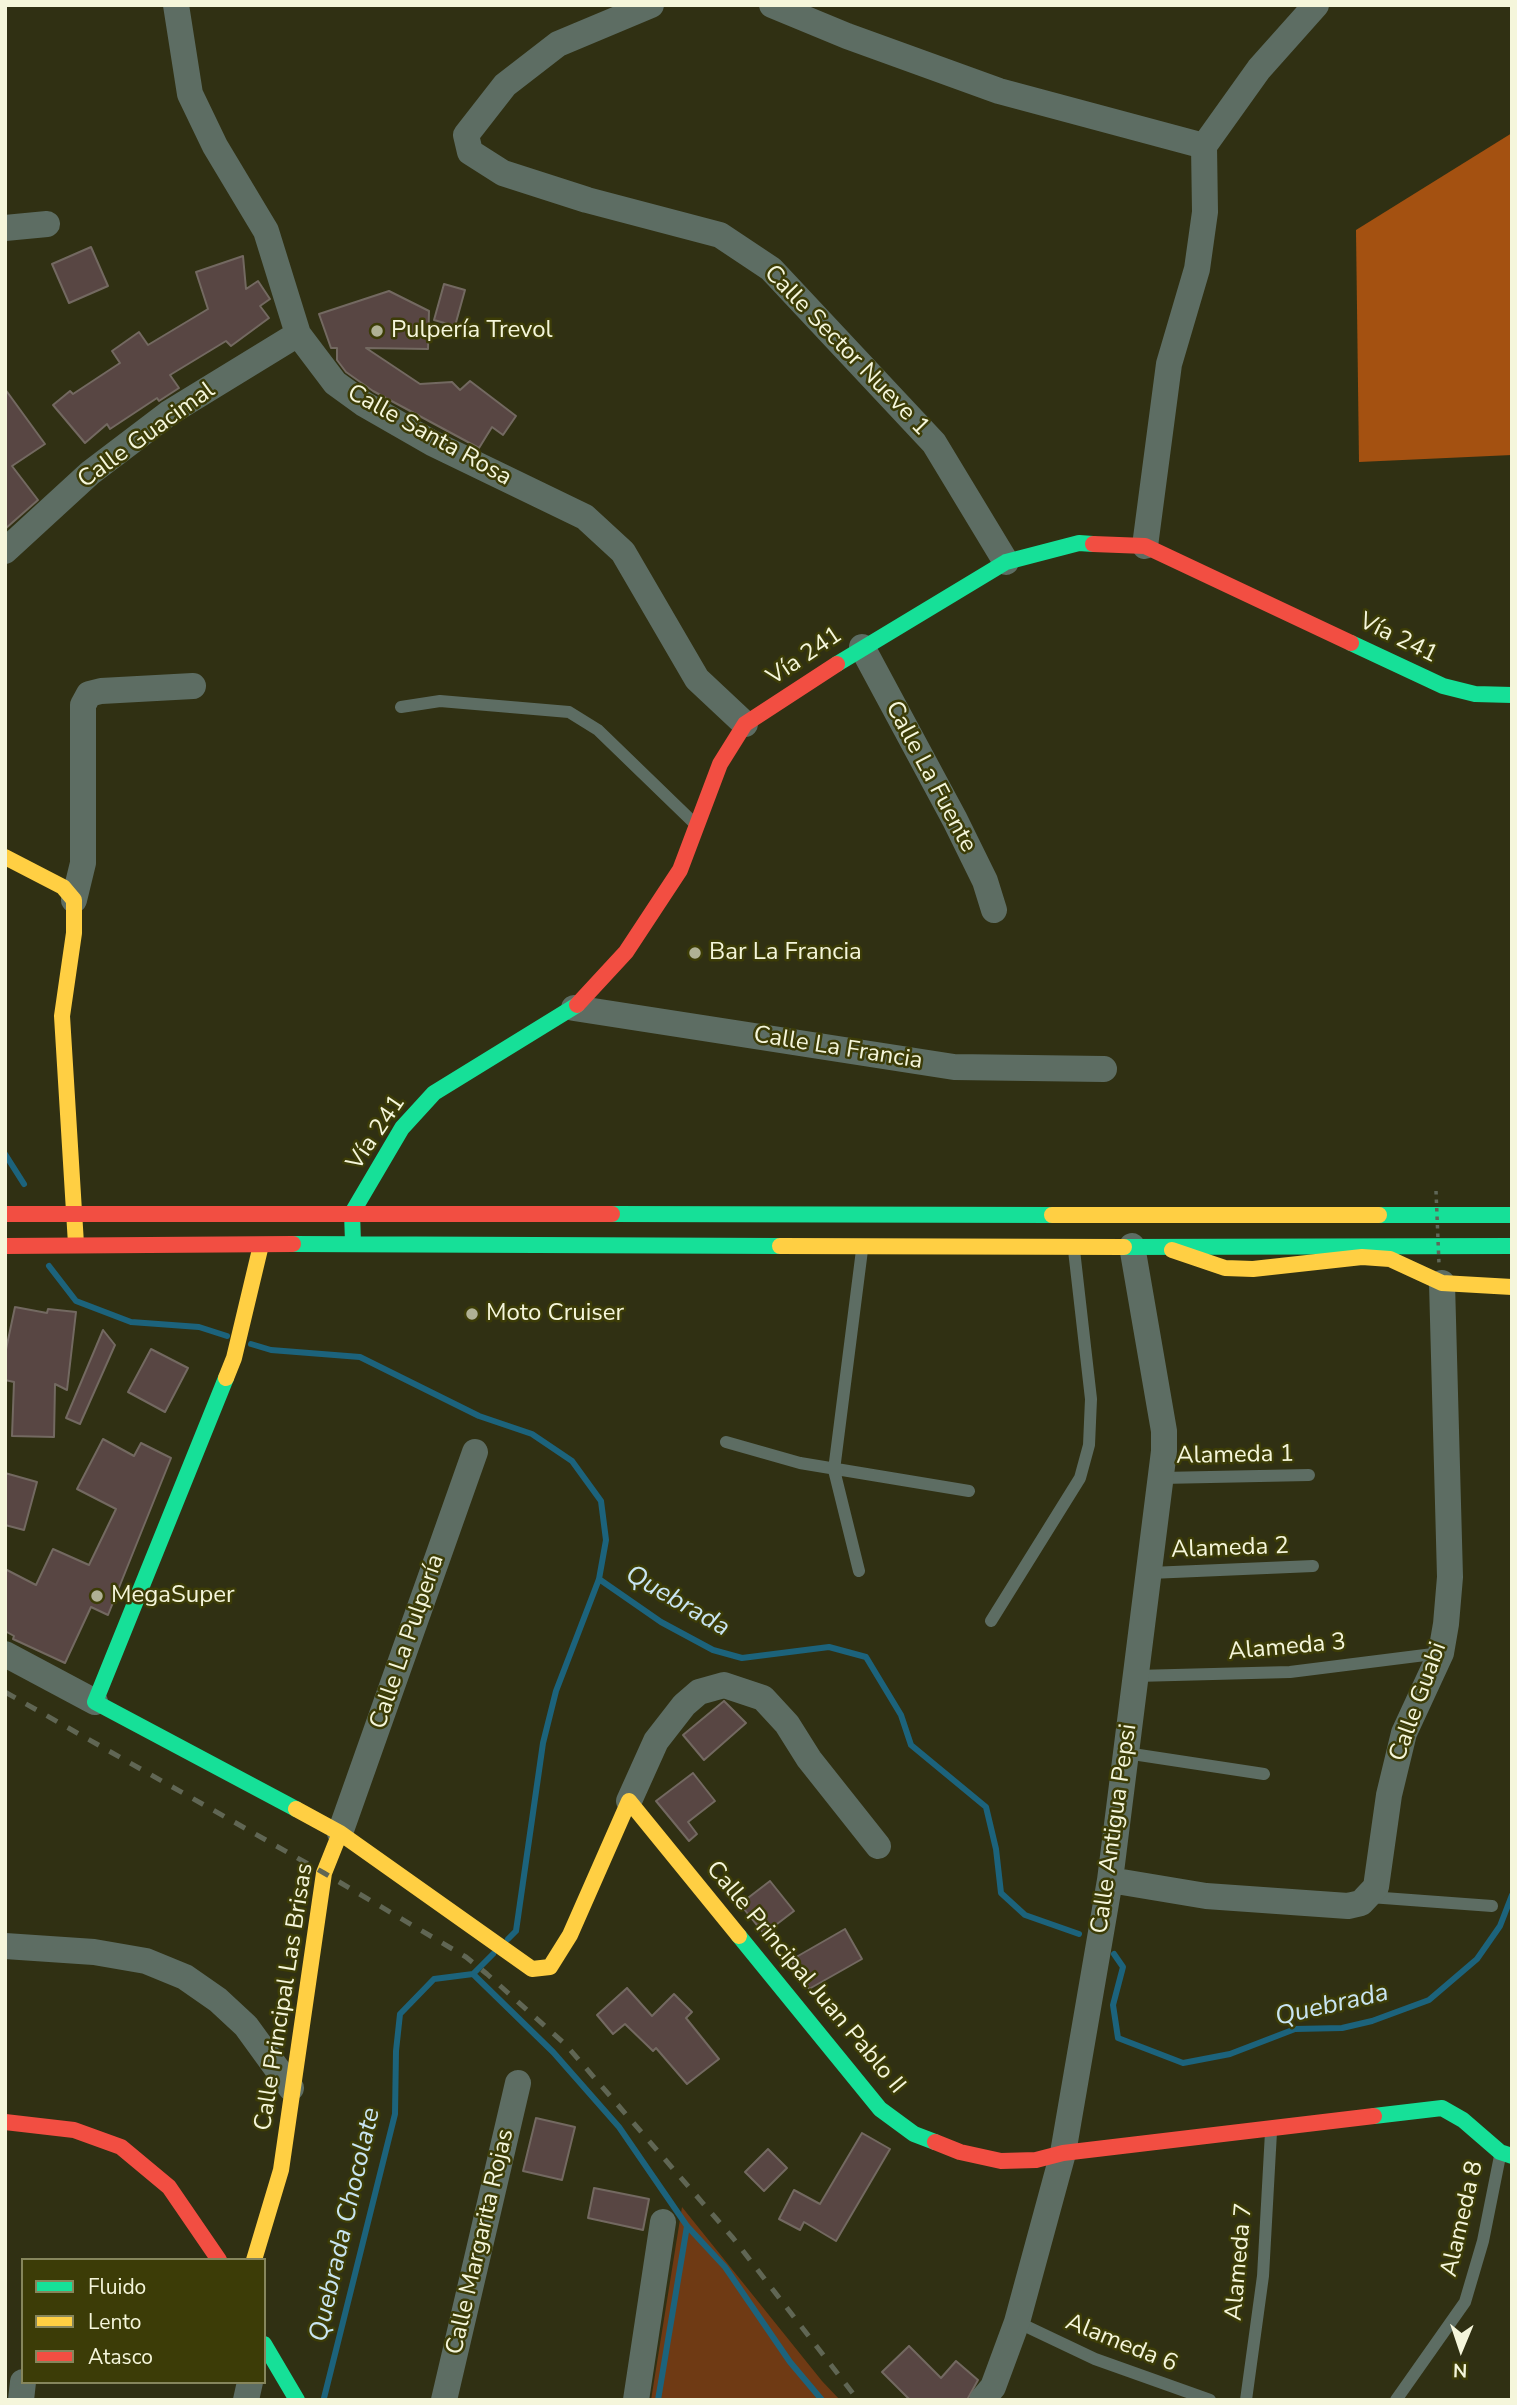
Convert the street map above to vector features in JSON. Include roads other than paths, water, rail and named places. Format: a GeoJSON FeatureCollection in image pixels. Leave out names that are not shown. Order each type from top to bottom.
{"type":"FeatureCollection","features":[{"type":"Feature","properties":{"kind":"main road","name":"Vía 241"},"geometry":{"type":"LineString","coordinates":[[352,1213],[402,1128],[434,1093],[574,1008],[626,952],[680,870],[720,764],[745,724],[862,647],[1006,562],[1079,543],[1145,546],[1443,686],[1475,694],[1512,695]]}},
{"type":"Feature","properties":{"kind":"main road"},"geometry":{"type":"LineString","coordinates":[[5,857],[63,887],[74,900],[75,916],[62,1016],[76,1245]]}},
{"type":"Feature","properties":{"kind":"main road"},"geometry":{"type":"LineString","coordinates":[[352,1213],[353,1243]]}},
{"type":"Feature","properties":{"kind":"main road"},"geometry":{"type":"LineString","coordinates":[[5,1214],[1512,1215]]}},
{"type":"Feature","properties":{"kind":"main road"},"geometry":{"type":"LineString","coordinates":[[5,1246],[353,1243],[863,1247],[1512,1246]]}},
{"type":"Feature","properties":{"kind":"main road"},"geometry":{"type":"LineString","coordinates":[[261,1245],[246,1319],[234,1358],[95,1702],[340,1833],[532,1969],[550,1968],[558,1958],[629,1801]]}},
{"type":"Feature","properties":{"kind":"main road"},"geometry":{"type":"LineString","coordinates":[[1163,1246],[1225,1268],[1253,1269],[1362,1257],[1390,1259],[1440,1274],[1512,1286]]}},
{"type":"Feature","properties":{"kind":"main road","name":"Calle Principal Juan Pablo II"},"geometry":{"type":"LineString","coordinates":[[629,1801],[880,2109],[914,2134],[960,2152],[1001,2161],[1036,2161],[1063,2153],[1442,2108],[1463,2120],[1506,2154]]}},
{"type":"Feature","properties":{"kind":"main road","name":"Calle Principal Las Brisas"},"geometry":{"type":"LineString","coordinates":[[255,2258],[281,2170],[324,1874],[340,1833]]}},
{"type":"Feature","properties":{"kind":"main road"},"geometry":{"type":"LineString","coordinates":[[5,2122],[75,2130],[121,2147],[169,2187],[218,2258]]}},
{"type":"Feature","properties":{"kind":"main road"},"geometry":{"type":"LineString","coordinates":[[266,2347],[297,2400]]}},
{"type":"Feature","properties":{"kind":"street","name":"Calle Santa Rosa"},"geometry":{"type":"LineString","coordinates":[[176,5],[190,94],[215,146],[266,231],[299,334],[335,383],[364,404],[432,443],[585,517],[623,552],[697,679],[745,724]]}},
{"type":"Feature","properties":{"kind":"street","name":"Calle Sector Nueve 1"},"geometry":{"type":"LineString","coordinates":[[652,5],[558,44],[505,85],[466,135],[470,152],[503,173],[587,200],[720,235],[771,269],[934,443],[1006,562]]}},
{"type":"Feature","properties":{"kind":"street"},"geometry":{"type":"LineString","coordinates":[[772,5],[846,36],[999,91],[1204,146]]}},
{"type":"Feature","properties":{"kind":"street"},"geometry":{"type":"LineString","coordinates":[[1145,546],[1169,364],[1197,269],[1205,212],[1204,146],[1259,69],[1315,5]]}},
{"type":"Feature","properties":{"kind":"street"},"geometry":{"type":"LineString","coordinates":[[5,228],[47,223]]}},
{"type":"Feature","properties":{"kind":"street","name":"Calle Guacimal"},"geometry":{"type":"LineString","coordinates":[[5,551],[90,473],[169,413],[299,334]]}},
{"type":"Feature","properties":{"kind":"street","name":"Calle La Fuente"},"geometry":{"type":"LineString","coordinates":[[862,647],[961,832],[985,881],[994,910]]}},
{"type":"Feature","properties":{"kind":"street"},"geometry":{"type":"LineString","coordinates":[[74,900],[83,863],[83,705],[89,694],[193,686]]}},
{"type":"Feature","properties":{"kind":"street","name":"Calle La Francia"},"geometry":{"type":"LineString","coordinates":[[574,1008],[954,1067],[1104,1069]]}},
{"type":"Feature","properties":{"kind":"street","name":"Calle Antigua Pepsi"},"geometry":{"type":"LineString","coordinates":[[982,2400],[993,2387],[1017,2322],[1063,2153],[1110,1880],[1150,1573],[1164,1431],[1132,1246]]}},
{"type":"Feature","properties":{"kind":"street","name":"Calle Guabi"},"geometry":{"type":"LineString","coordinates":[[1369,1897],[1376,1887],[1388,1795],[1404,1733],[1441,1653],[1450,1577],[1440,1274]]}},
{"type":"Feature","properties":{"kind":"street","name":"Calle La Pulpería"},"geometry":{"type":"LineString","coordinates":[[340,1833],[475,1452]]}},
{"type":"Feature","properties":{"kind":"street"},"geometry":{"type":"LineString","coordinates":[[5,1654],[95,1702]]}},
{"type":"Feature","properties":{"kind":"street"},"geometry":{"type":"LineString","coordinates":[[629,1801],[656,1741],[684,1705],[699,1692],[724,1685],[763,1698],[787,1724],[809,1759],[878,1846]]}},
{"type":"Feature","properties":{"kind":"street"},"geometry":{"type":"LineString","coordinates":[[1110,1880],[1206,1896],[1273,1903],[1348,1906],[1369,1897]]}},
{"type":"Feature","properties":{"kind":"street"},"geometry":{"type":"LineString","coordinates":[[5,1946],[94,1952],[146,1961],[186,1977],[218,2000],[246,2026],[291,2088]]}},
{"type":"Feature","properties":{"kind":"street","name":"Calle Margarita Rojas"},"geometry":{"type":"LineString","coordinates":[[444,2400],[518,2084]]}},
{"type":"Feature","properties":{"kind":"street"},"geometry":{"type":"LineString","coordinates":[[636,2400],[663,2222]]}},
{"type":"Feature","properties":{"kind":"lane"},"geometry":{"type":"LineString","coordinates":[[401,707],[440,701],[569,712],[598,730],[696,826]]}},
{"type":"Feature","properties":{"kind":"lane"},"geometry":{"type":"LineString","coordinates":[[991,1621],[1080,1478],[1089,1445],[1091,1399],[1074,1246]]}},
{"type":"Feature","properties":{"kind":"lane"},"geometry":{"type":"LineString","coordinates":[[859,1571],[834,1470],[863,1247]]}},
{"type":"Feature","properties":{"kind":"lane"},"geometry":{"type":"LineString","coordinates":[[726,1442],[834,1470],[968,1491]]}},
{"type":"Feature","properties":{"kind":"lane","name":"Alameda 1"},"geometry":{"type":"LineString","coordinates":[[1161,1478],[1309,1475]]}},
{"type":"Feature","properties":{"kind":"lane","name":"Alameda 2"},"geometry":{"type":"LineString","coordinates":[[1150,1573],[1313,1566]]}},
{"type":"Feature","properties":{"kind":"lane","name":"Alameda 3"},"geometry":{"type":"LineString","coordinates":[[1136,1676],[1290,1672],[1441,1653]]}},
{"type":"Feature","properties":{"kind":"lane"},"geometry":{"type":"LineString","coordinates":[[1126,1753],[1264,1774]]}},
{"type":"Feature","properties":{"kind":"lane"},"geometry":{"type":"LineString","coordinates":[[1369,1897],[1492,1906]]}},
{"type":"Feature","properties":{"kind":"lane","name":"Alameda 7"},"geometry":{"type":"LineString","coordinates":[[1246,2400],[1263,2276],[1271,2127]]}},
{"type":"Feature","properties":{"kind":"lane","name":"Alameda 8"},"geometry":{"type":"LineString","coordinates":[[1396,2400],[1465,2302],[1506,2154]]}},
{"type":"Feature","properties":{"kind":"lane","name":"Alameda 6"},"geometry":{"type":"LineString","coordinates":[[1017,2322],[1095,2360],[1210,2400]]}},
{"type":"Feature","properties":{"kind":"waterway","name":"Quebrada Chocolate"},"geometry":{"type":"LineString","coordinates":[[5,1154],[24,1184]]}},
{"type":"Feature","properties":{"kind":"waterway","name":"Quebrada Chocolate"},"geometry":{"type":"LineString","coordinates":[[49,1266],[76,1301],[131,1322],[199,1327],[227,1336]]}},
{"type":"Feature","properties":{"kind":"waterway","name":"Quebrada Chocolate"},"geometry":{"type":"LineString","coordinates":[[251,1344],[271,1350],[360,1357],[479,1416],[532,1434],[572,1461],[601,1501],[606,1540],[599,1579],[556,1691],[543,1743],[516,1931],[508,1939]]}},
{"type":"Feature","properties":{"kind":"waterway","name":"Quebrada"},"geometry":{"type":"LineString","coordinates":[[599,1579],[661,1622],[713,1650],[742,1658],[829,1647],[866,1657],[901,1715],[911,1745],[986,1807],[996,1849],[1001,1893],[1025,1915],[1079,1934]]}},
{"type":"Feature","properties":{"kind":"waterway","name":"Quebrada"},"geometry":{"type":"LineString","coordinates":[[1114,1954],[1123,1967],[1113,2005],[1118,2038],[1183,2063],[1230,2054],[1295,2029],[1342,2028],[1372,2021],[1429,2000],[1477,1959],[1500,1926],[1512,1895]]}},
{"type":"Feature","properties":{"kind":"waterway","name":"Quebrada Chocolate"},"geometry":{"type":"LineString","coordinates":[[324,2398],[395,2114],[396,2051],[400,2014],[434,1979],[473,1974],[493,1954]]}},
{"type":"Feature","properties":{"kind":"waterway"},"geometry":{"type":"LineString","coordinates":[[473,1974],[553,2052],[619,2127],[687,2226],[725,2267],[790,2362],[822,2400]]}},
{"type":"Feature","properties":{"kind":"waterway"},"geometry":{"type":"LineString","coordinates":[[658,2400],[687,2226]]}},
{"type":"Feature","properties":{"kind":"railway"},"geometry":{"type":"LineString","coordinates":[[5,1692],[324,1873],[466,1957],[487,1974],[566,2045],[733,2238],[858,2400]]}},
{"type":"Feature","properties":{"kind":"place","name":"Pulpería Trevol"},"geometry":{"type":"Point","coordinates":[377,331]}},
{"type":"Feature","properties":{"kind":"place","name":"Bar La Francia"},"geometry":{"type":"Point","coordinates":[695,953]}},
{"type":"Feature","properties":{"kind":"place","name":"Moto Cruiser"},"geometry":{"type":"Point","coordinates":[472,1314]}},
{"type":"Feature","properties":{"kind":"place","name":"MegaSuper"},"geometry":{"type":"Point","coordinates":[97,1596]}}]}
